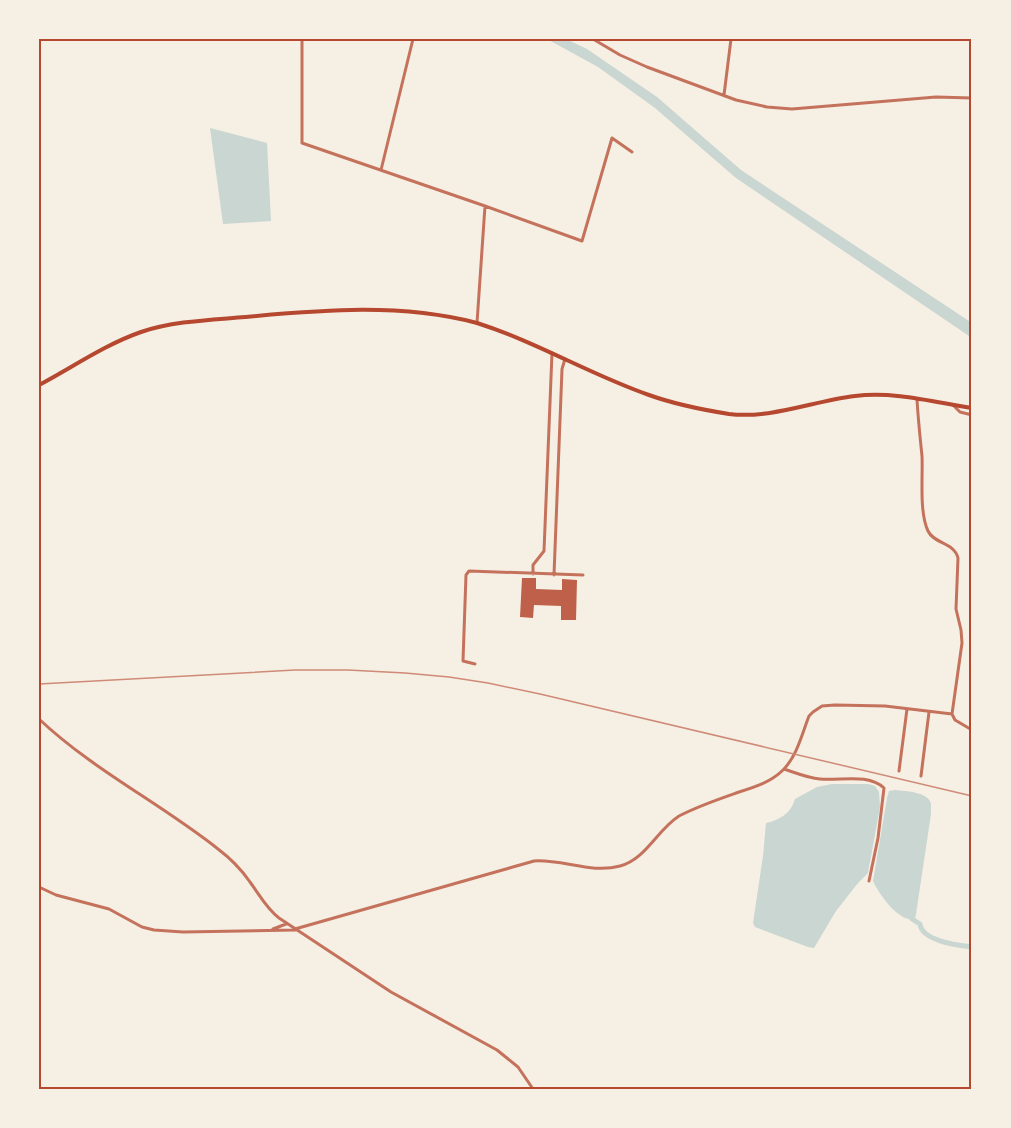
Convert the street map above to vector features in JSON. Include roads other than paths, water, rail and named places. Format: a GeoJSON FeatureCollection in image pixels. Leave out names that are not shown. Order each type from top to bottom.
{"type":"FeatureCollection","features":[{"type":"Feature","properties":{"kind":"main road"},"geometry":{"type":"LineString","coordinates":[[39,385],[98,351],[153,328],[182,323],[351,309],[449,317],[477,323],[651,396],[727,414],[772,413],[857,396],[917,399],[972,408]]}},
{"type":"Feature","properties":{"kind":"street"},"geometry":{"type":"LineString","coordinates":[[302,39],[302,143],[582,242],[612,138],[632,152]]}},
{"type":"Feature","properties":{"kind":"street"},"geometry":{"type":"LineString","coordinates":[[381,170],[413,39]]}},
{"type":"Feature","properties":{"kind":"street"},"geometry":{"type":"LineString","coordinates":[[593,39],[647,67],[744,102],[767,107],[792,109],[936,97],[972,98]]}},
{"type":"Feature","properties":{"kind":"street"},"geometry":{"type":"LineString","coordinates":[[724,95],[731,39]]}},
{"type":"Feature","properties":{"kind":"street"},"geometry":{"type":"LineString","coordinates":[[477,323],[485,206]]}},
{"type":"Feature","properties":{"kind":"street"},"geometry":{"type":"LineString","coordinates":[[533,574],[533,565],[544,551],[552,353]]}},
{"type":"Feature","properties":{"kind":"street"},"geometry":{"type":"LineString","coordinates":[[554,574],[562,369],[565,359]]}},
{"type":"Feature","properties":{"kind":"street"},"geometry":{"type":"LineString","coordinates":[[917,399],[925,524],[931,536],[953,549],[957,558],[957,609],[962,643],[952,714],[955,720],[972,730]]}},
{"type":"Feature","properties":{"kind":"street"},"geometry":{"type":"LineString","coordinates":[[954,405],[960,412],[972,415]]}},
{"type":"Feature","properties":{"kind":"street"},"geometry":{"type":"LineString","coordinates":[[475,663],[463,661],[467,573],[470,571],[583,576]]}},
{"type":"Feature","properties":{"kind":"street"},"geometry":{"type":"LineString","coordinates":[[39,887],[61,896],[109,909],[150,929],[183,932],[297,930],[534,861],[598,868],[622,866],[640,855],[668,825],[679,817],[777,776],[794,754],[809,716],[828,705],[860,704],[952,714]]}},
{"type":"Feature","properties":{"kind":"street"},"geometry":{"type":"LineString","coordinates":[[899,771],[907,709]]}},
{"type":"Feature","properties":{"kind":"street"},"geometry":{"type":"LineString","coordinates":[[921,776],[929,712]]}},
{"type":"Feature","properties":{"kind":"street"},"geometry":{"type":"LineString","coordinates":[[39,719],[56,736],[221,851],[244,874],[271,911],[288,924],[391,992],[497,1050],[518,1067],[532,1089]]}},
{"type":"Feature","properties":{"kind":"street"},"geometry":{"type":"LineString","coordinates":[[784,769],[819,779],[867,780],[879,783],[884,788],[878,838],[869,881]]}},
{"type":"Feature","properties":{"kind":"street"},"geometry":{"type":"LineString","coordinates":[[270,930],[288,924]]}},
{"type":"Feature","properties":{"kind":"street"},"geometry":{"type":"LineString","coordinates":[[279,930],[288,924]]}},
{"type":"Feature","properties":{"kind":"waterway"},"geometry":{"type":"LineString","coordinates":[[912,919],[933,938],[972,947]]}},
{"type":"Feature","properties":{"kind":"railway"},"geometry":{"type":"LineString","coordinates":[[39,684],[295,670],[348,670],[449,677],[540,694],[972,796]]}}]}
